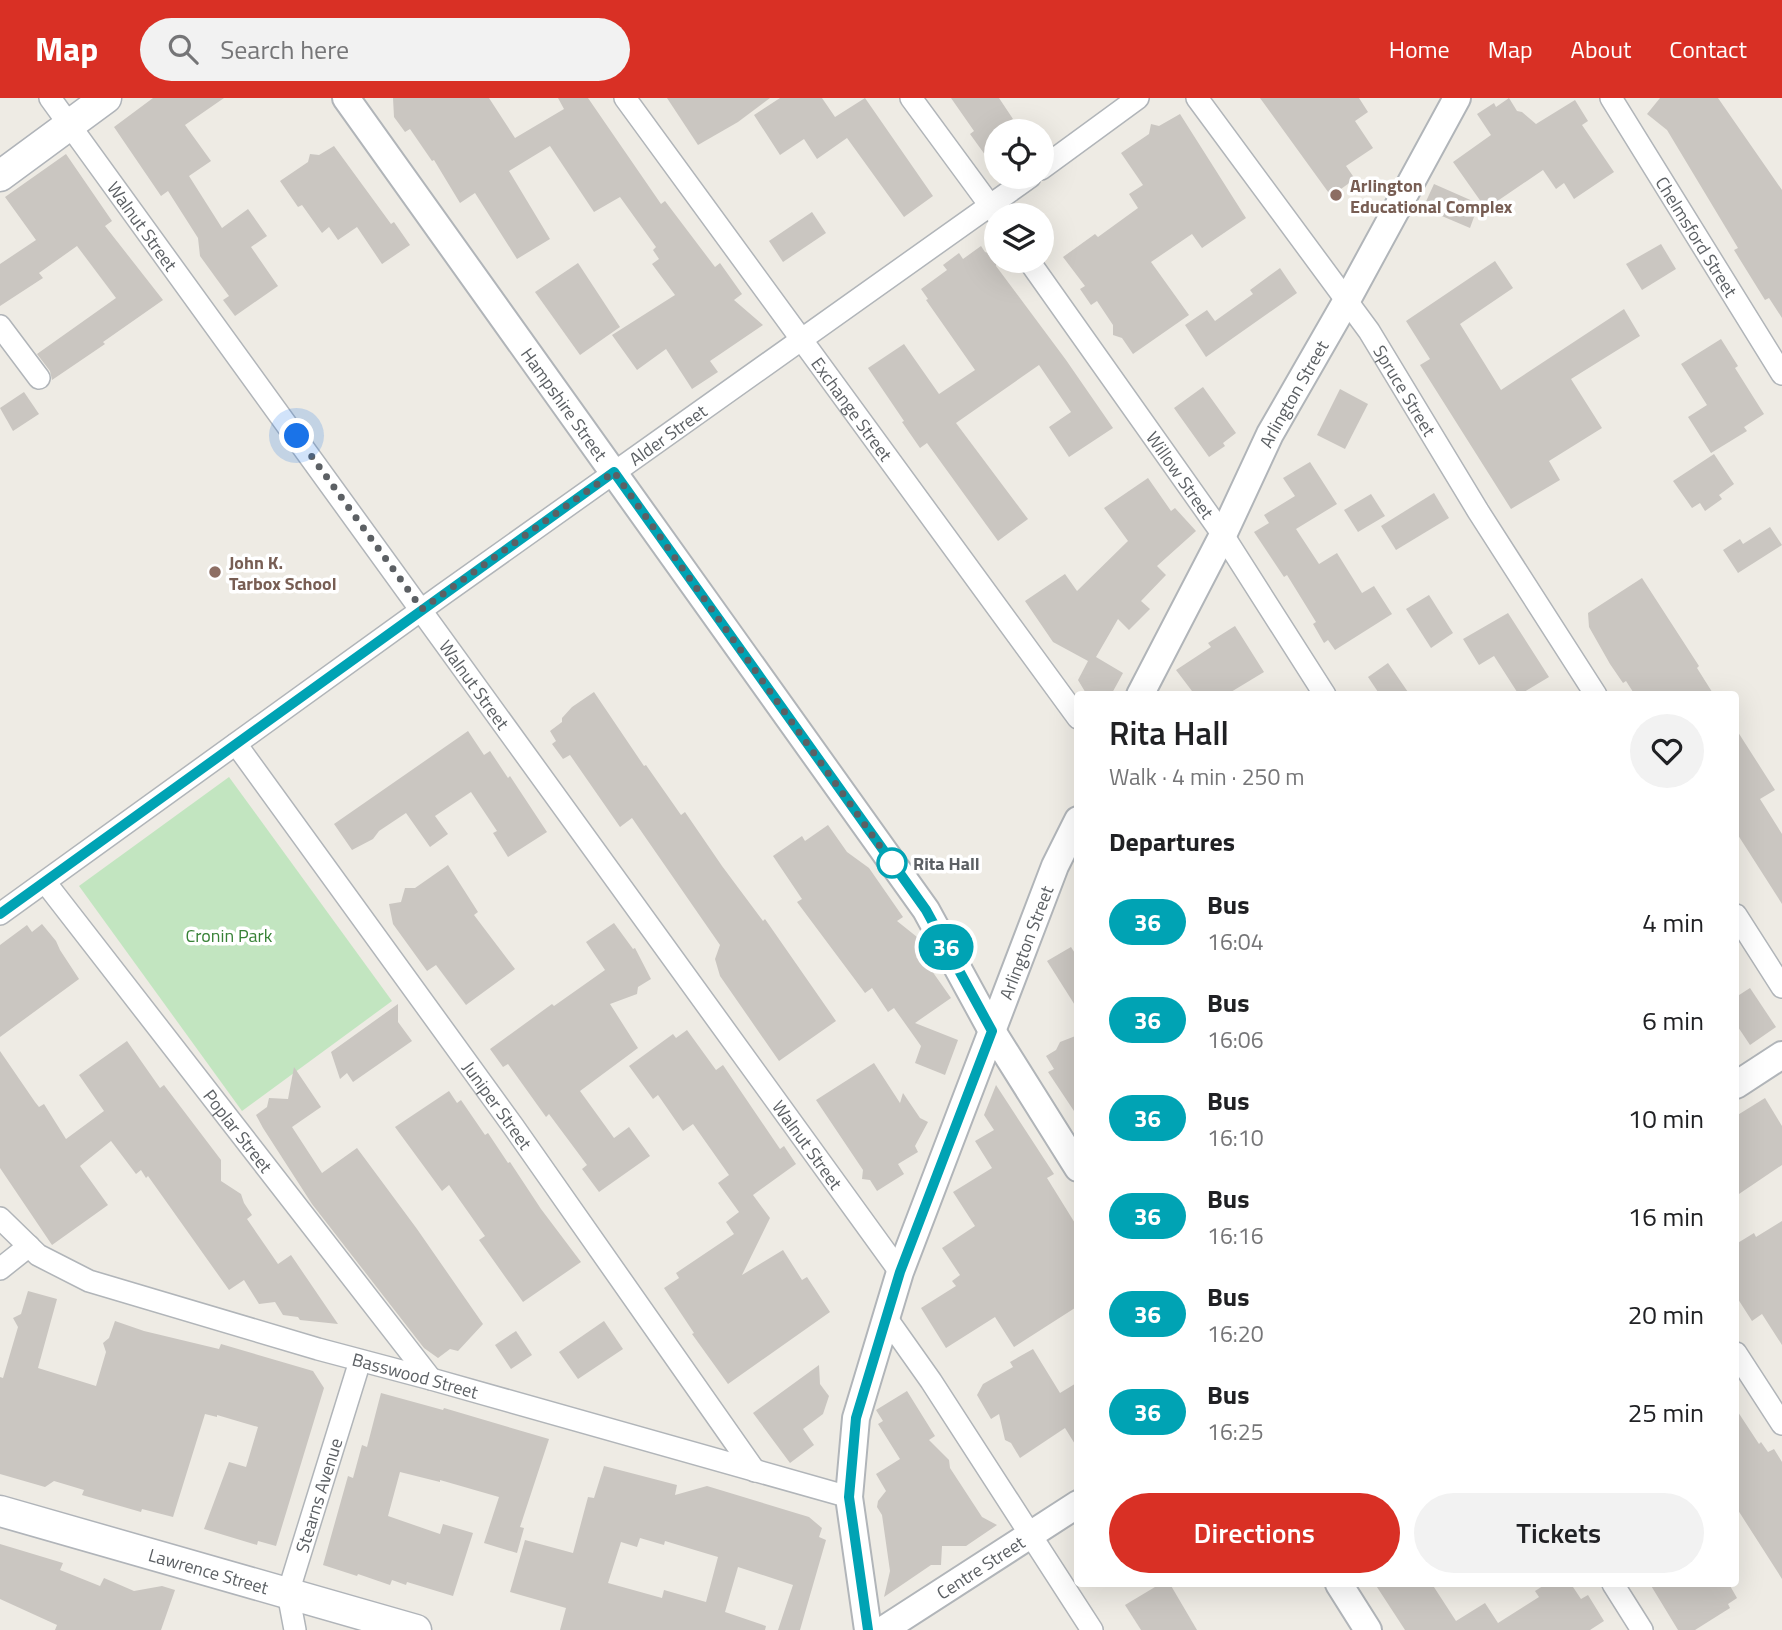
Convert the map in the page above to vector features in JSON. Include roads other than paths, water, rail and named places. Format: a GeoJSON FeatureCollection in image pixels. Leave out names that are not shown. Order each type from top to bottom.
{"type":"FeatureCollection","features":[{"type":"Feature","properties":{"kind":"main road"},"geometry":{"type":"LineString","coordinates":[[0,176],[106,98]]}},
{"type":"Feature","properties":{"kind":"main road","name":"Lawrence Street"},"geometry":{"type":"LineString","coordinates":[[0,1511],[416,1630]]}},
{"type":"Feature","properties":{"kind":"street","name":"Walnut Street"},"geometry":{"type":"LineString","coordinates":[[50,98],[900,1272]]}},
{"type":"Feature","properties":{"kind":"street","name":"Hampshire Street"},"geometry":{"type":"LineString","coordinates":[[346,98],[926,910],[992,1031],[1074,1162]]}},
{"type":"Feature","properties":{"kind":"street","name":"Exchange Street"},"geometry":{"type":"LineString","coordinates":[[625,98],[1074,713]]}},
{"type":"Feature","properties":{"kind":"street"},"geometry":{"type":"LineString","coordinates":[[911,98],[988,203]]}},
{"type":"Feature","properties":{"kind":"street"},"geometry":{"type":"LineString","coordinates":[[1054,159],[1138,98]]}},
{"type":"Feature","properties":{"kind":"street","name":"Spruce Street"},"geometry":{"type":"LineString","coordinates":[[1197,98],[1368,331],[1478,511],[1593,691]]}},
{"type":"Feature","properties":{"kind":"street","name":"Arlington Street"},"geometry":{"type":"LineString","coordinates":[[1142,691],[1223,535],[1270,434],[1347,300],[1457,98]]}},
{"type":"Feature","properties":{"kind":"street","name":"Chelmsford Street"},"geometry":{"type":"LineString","coordinates":[[1611,98],[1782,374]]}},
{"type":"Feature","properties":{"kind":"street","name":"Alder Street"},"geometry":{"type":"LineString","coordinates":[[1002,203],[1017,189]]}},
{"type":"Feature","properties":{"kind":"street","name":"Alder Street"},"geometry":{"type":"LineString","coordinates":[[0,914],[614,472],[984,218]]}},
{"type":"Feature","properties":{"kind":"street","name":"Willow Street"},"geometry":{"type":"LineString","coordinates":[[1037,273],[1223,535],[1322,691]]}},
{"type":"Feature","properties":{"kind":"street"},"geometry":{"type":"LineString","coordinates":[[0,326],[39,378]]}},
{"type":"Feature","properties":{"kind":"street","name":"Juniper Street"},"geometry":{"type":"LineString","coordinates":[[236,744],[513,1126],[755,1471]]}},
{"type":"Feature","properties":{"kind":"street","name":"Arlington Street"},"geometry":{"type":"LineString","coordinates":[[868,1630],[849,1497],[856,1418],[900,1272],[1055,866],[1074,828]]}},
{"type":"Feature","properties":{"kind":"street","name":"Poplar Street"},"geometry":{"type":"LineString","coordinates":[[45,881],[431,1379]]}},
{"type":"Feature","properties":{"kind":"street"},"geometry":{"type":"LineString","coordinates":[[1739,920],[1782,987]]}},
{"type":"Feature","properties":{"kind":"street"},"geometry":{"type":"LineString","coordinates":[[1739,1083],[1782,1055]]}},
{"type":"Feature","properties":{"kind":"street","name":"Basswood Street"},"geometry":{"type":"LineString","coordinates":[[0,1217],[38,1255],[89,1281],[360,1361],[849,1497]]}},
{"type":"Feature","properties":{"kind":"street"},"geometry":{"type":"LineString","coordinates":[[0,1269],[29,1246]]}},
{"type":"Feature","properties":{"kind":"street"},"geometry":{"type":"LineString","coordinates":[[885,1316],[931,1381],[1092,1630]]}},
{"type":"Feature","properties":{"kind":"street"},"geometry":{"type":"LineString","coordinates":[[1739,1358],[1782,1424]]}},
{"type":"Feature","properties":{"kind":"street","name":"Stearns Avenue"},"geometry":{"type":"LineString","coordinates":[[295,1630],[288,1593],[360,1361]]}},
{"type":"Feature","properties":{"kind":"street","name":"Centre Street"},"geometry":{"type":"LineString","coordinates":[[883,1630],[1074,1507]]}},
{"type":"Feature","properties":{"kind":"street"},"geometry":{"type":"LineString","coordinates":[[1341,1587],[1368,1630]]}},
{"type":"Feature","properties":{"kind":"street"},"geometry":{"type":"LineString","coordinates":[[1615,1587],[1642,1630]]}},
{"type":"Feature","properties":{"kind":"place","name":"Arlington Educational Complex"},"geometry":{"type":"Point","coordinates":[1336,195]}},
{"type":"Feature","properties":{"kind":"place","name":"John K. Tarbox School"},"geometry":{"type":"Point","coordinates":[215,572]}},
{"type":"Feature","properties":{"kind":"place","name":"Rita Hall"},"geometry":{"type":"Point","coordinates":[892,863]}},
{"type":"Feature","properties":{"kind":"park label","name":"Cronin Park"},"geometry":{"type":"Point","coordinates":[229,935]}}]}
